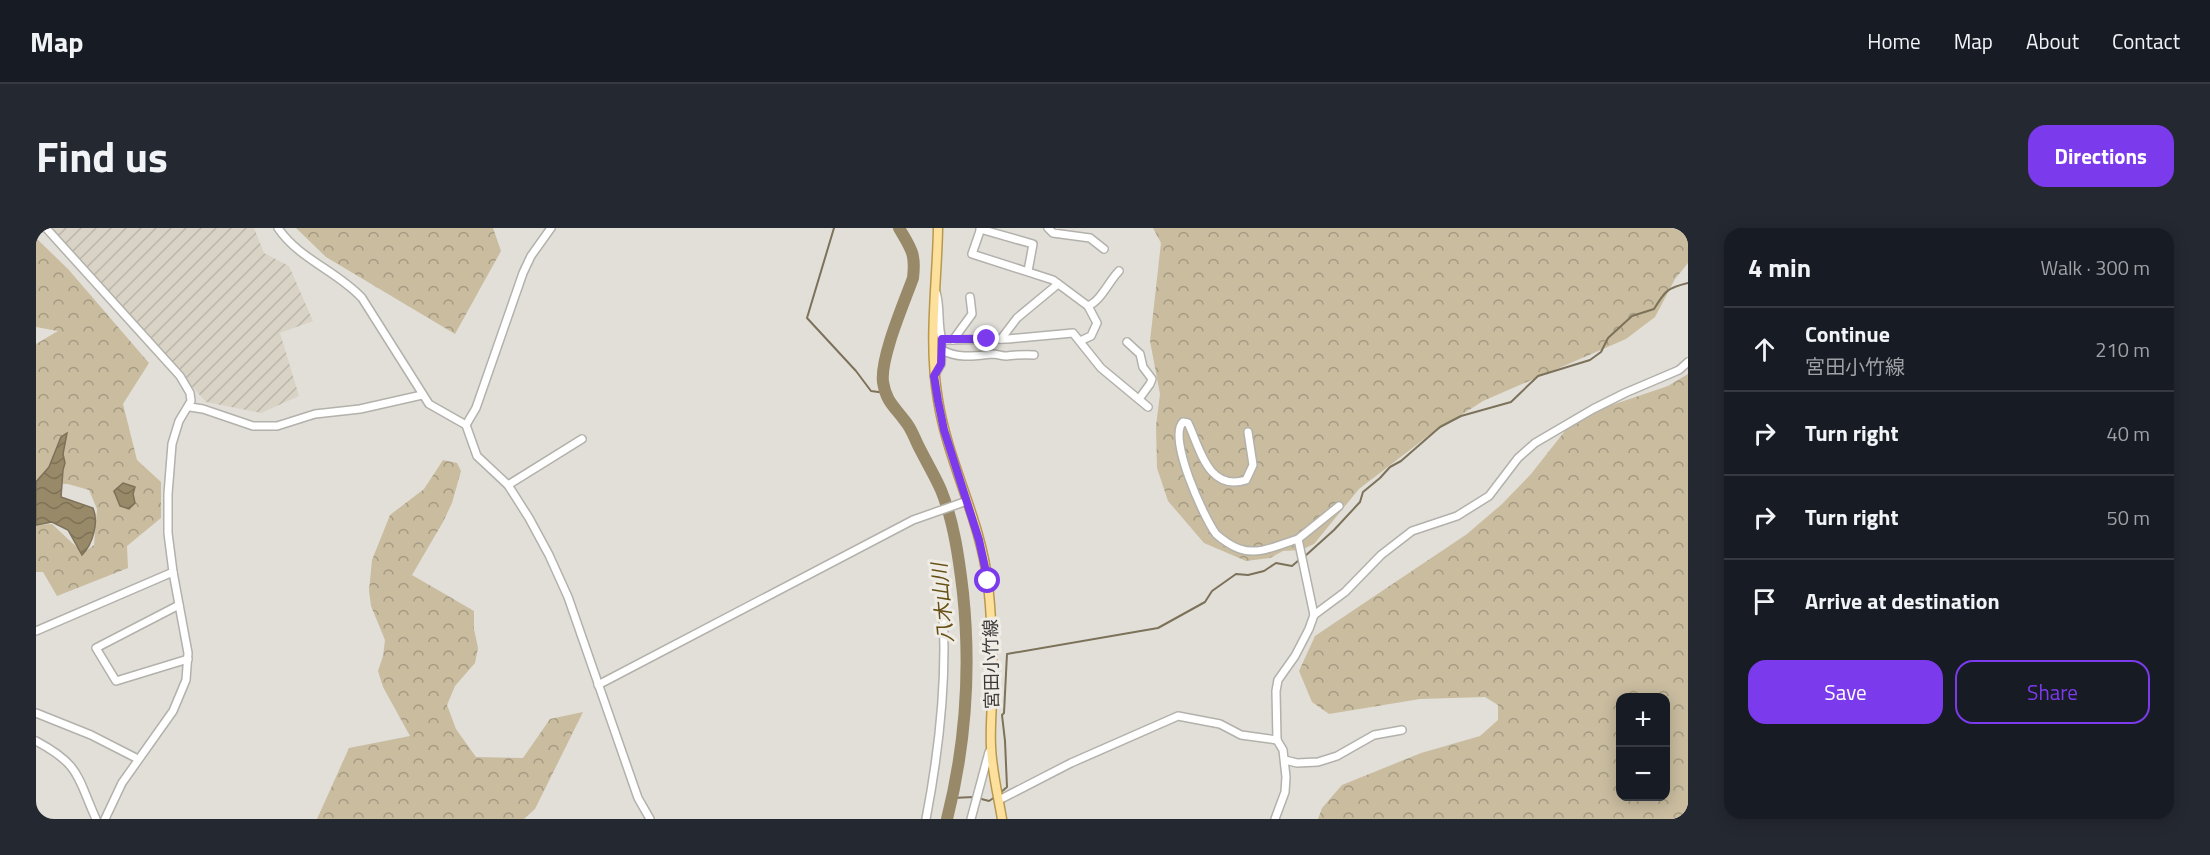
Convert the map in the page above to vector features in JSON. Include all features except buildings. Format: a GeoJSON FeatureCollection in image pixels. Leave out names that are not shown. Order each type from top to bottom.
{"type":"FeatureCollection","features":[{"type":"Feature","properties":{"kind":"main road","name":"宮田小竹線"},"geometry":{"type":"LineString","coordinates":[[938,228],[932,345],[934,376],[944,430],[979,540],[988,581],[992,625],[991,747],[1002,819]]}},
{"type":"Feature","properties":{"kind":"street"},"geometry":{"type":"LineString","coordinates":[[46,228],[180,376],[190,393],[191,401],[190,407],[179,421],[172,444],[168,504],[168,533],[188,671],[179,701],[115,794],[105,819]]}},
{"type":"Feature","properties":{"kind":"street"},"geometry":{"type":"LineString","coordinates":[[278,228],[287,242],[349,283],[363,298],[429,404],[466,425],[477,456],[508,484],[549,555],[568,597],[633,785],[650,819]]}},
{"type":"Feature","properties":{"kind":"street"},"geometry":{"type":"LineString","coordinates":[[466,425],[476,408],[523,273],[531,256],[551,228]]}},
{"type":"Feature","properties":{"kind":"street"},"geometry":{"type":"LineString","coordinates":[[1048,228],[1053,233],[1089,238],[1104,249]]}},
{"type":"Feature","properties":{"kind":"street"},"geometry":{"type":"LineString","coordinates":[[1028,271],[1033,244],[981,229],[972,254],[1028,271],[1058,284],[1088,306],[1097,323],[1091,336],[1080,341]]}},
{"type":"Feature","properties":{"kind":"street"},"geometry":{"type":"LineString","coordinates":[[1088,306],[1095,303],[1108,282],[1119,271]]}},
{"type":"Feature","properties":{"kind":"street"},"geometry":{"type":"LineString","coordinates":[[1001,339],[1017,318],[1058,284]]}},
{"type":"Feature","properties":{"kind":"street"},"geometry":{"type":"LineString","coordinates":[[934,376],[941,364],[942,350],[939,301],[936,289]]}},
{"type":"Feature","properties":{"kind":"street"},"geometry":{"type":"LineString","coordinates":[[953,340],[972,314],[970,297]]}},
{"type":"Feature","properties":{"kind":"street"},"geometry":{"type":"LineString","coordinates":[[942,339],[1001,339],[1073,333],[1101,368],[1148,407]]}},
{"type":"Feature","properties":{"kind":"street"},"geometry":{"type":"LineString","coordinates":[[1127,342],[1140,354],[1143,367],[1152,379],[1139,399]]}},
{"type":"Feature","properties":{"kind":"street"},"geometry":{"type":"LineString","coordinates":[[942,350],[952,356],[1034,355]]}},
{"type":"Feature","properties":{"kind":"street"},"geometry":{"type":"LineString","coordinates":[[1275,819],[1285,792],[1286,760],[1277,740],[1276,691],[1278,680],[1295,656],[1314,615],[1345,592],[1381,555],[1412,531],[1457,516],[1489,496],[1518,458],[1534,443],[1593,409],[1679,370],[1688,362]]}},
{"type":"Feature","properties":{"kind":"street"},"geometry":{"type":"LineString","coordinates":[[190,407],[203,409],[253,426],[277,426],[315,414],[360,409],[422,395]]}},
{"type":"Feature","properties":{"kind":"street"},"geometry":{"type":"LineString","coordinates":[[1248,432],[1253,465],[1246,480],[1237,483],[1213,474],[1205,464],[1188,423],[1183,422],[1179,425],[1179,445],[1197,498],[1217,535],[1240,549],[1257,551],[1298,539],[1340,506]]}},
{"type":"Feature","properties":{"kind":"street"},"geometry":{"type":"LineString","coordinates":[[508,484],[582,439]]}},
{"type":"Feature","properties":{"kind":"street"},"geometry":{"type":"LineString","coordinates":[[598,685],[913,520],[967,501]]}},
{"type":"Feature","properties":{"kind":"street"},"geometry":{"type":"LineString","coordinates":[[1298,539],[1314,615]]}},
{"type":"Feature","properties":{"kind":"street"},"geometry":{"type":"LineString","coordinates":[[36,631],[173,572]]}},
{"type":"Feature","properties":{"kind":"street"},"geometry":{"type":"LineString","coordinates":[[179,605],[96,648],[116,681],[188,659]]}},
{"type":"Feature","properties":{"kind":"street"},"geometry":{"type":"LineString","coordinates":[[926,819],[943,698],[945,648],[943,615]]}},
{"type":"Feature","properties":{"kind":"street"},"geometry":{"type":"LineString","coordinates":[[36,713],[91,735],[138,759]]}},
{"type":"Feature","properties":{"kind":"street"},"geometry":{"type":"LineString","coordinates":[[999,800],[1071,763],[1178,716],[1220,724],[1241,735],[1277,740]]}},
{"type":"Feature","properties":{"kind":"street"},"geometry":{"type":"LineString","coordinates":[[1286,760],[1297,763],[1318,762],[1337,756],[1374,735],[1402,730]]}},
{"type":"Feature","properties":{"kind":"street"},"geometry":{"type":"LineString","coordinates":[[36,741],[54,751],[77,773],[96,819]]}},
{"type":"Feature","properties":{"kind":"street"},"geometry":{"type":"LineString","coordinates":[[971,819],[991,747]]}},
{"type":"Feature","properties":{"kind":"shaded area"},"geometry":{"type":"Polygon","coordinates":[[[50,228],[254,228],[264,253],[289,266],[313,321],[280,333],[299,396],[261,413],[206,402],[50,228]]]}},
{"type":"Feature","properties":{"kind":"green space"},"geometry":{"type":"Polygon","coordinates":[[[296,228],[493,228],[501,251],[455,334],[326,257],[296,228]]]}},
{"type":"Feature","properties":{"kind":"green space"},"geometry":{"type":"Polygon","coordinates":[[[1153,228],[1688,228],[1688,263],[1675,279],[1655,317],[1626,339],[1483,401],[1428,436],[1359,489],[1314,544],[1301,550],[1283,551],[1270,558],[1246,561],[1204,543],[1168,501],[1157,468],[1156,426],[1160,394],[1150,341],[1161,243],[1153,228]]]}},
{"type":"Feature","properties":{"kind":"green space"},"geometry":{"type":"Polygon","coordinates":[[[36,238],[68,269],[149,363],[123,404],[137,460],[161,482],[161,518],[127,546],[128,568],[57,596],[43,572],[36,572],[36,525],[52,524],[83,553],[94,545],[97,509],[89,490],[68,484],[36,483],[36,344],[58,331],[36,327],[36,238]]]}},
{"type":"Feature","properties":{"kind":"green space"},"geometry":{"type":"Polygon","coordinates":[[[1688,374],[1688,819],[1318,819],[1322,808],[1342,785],[1421,753],[1480,736],[1498,720],[1498,705],[1485,697],[1420,699],[1329,714],[1312,702],[1299,671],[1315,636],[1467,534],[1502,504],[1531,474],[1568,427],[1594,411],[1668,386],[1688,374]]]}},
{"type":"Feature","properties":{"kind":"green space"},"geometry":{"type":"Polygon","coordinates":[[[443,460],[457,463],[461,471],[452,503],[412,575],[474,611],[474,629],[478,648],[475,663],[455,686],[447,705],[456,729],[476,757],[523,758],[550,719],[583,712],[535,809],[524,819],[317,819],[349,748],[410,736],[383,687],[378,671],[385,640],[371,606],[369,591],[372,560],[390,515],[424,489],[443,460]]]}},
{"type":"Feature","properties":{"kind":"water"},"geometry":{"type":"Polygon","coordinates":[[[67,433],[63,454],[65,463],[61,497],[93,508],[95,514],[94,533],[82,555],[68,530],[52,522],[36,525],[36,482],[49,467],[61,437],[67,433]]]}},
{"type":"Feature","properties":{"kind":"water"},"geometry":{"type":"Polygon","coordinates":[[[123,483],[135,487],[133,494],[135,503],[129,509],[120,506],[114,491],[123,483]]]}},
{"type":"Feature","properties":{"kind":"waterway"},"geometry":{"type":"LineString","coordinates":[[834,228],[807,318],[856,371],[871,391],[886,393]]}},
{"type":"Feature","properties":{"kind":"waterway","name":"八木山川"},"geometry":{"type":"LineString","coordinates":[[899,228],[912,252],[913,278],[885,359],[884,389],[910,427],[946,502],[958,554],[963,593],[967,650],[965,707],[959,763],[947,819]]}},
{"type":"Feature","properties":{"kind":"waterway"},"geometry":{"type":"LineString","coordinates":[[1304,557],[1360,502],[1363,492],[1440,427],[1461,416],[1511,402],[1538,376],[1590,360],[1601,352],[1608,338],[1632,316],[1654,309],[1667,291],[1688,283]]}},
{"type":"Feature","properties":{"kind":"waterway"},"geometry":{"type":"LineString","coordinates":[[1000,793],[1007,787],[1002,715],[1004,713],[1007,654],[1158,628],[1205,602],[1212,591],[1236,574],[1248,575],[1264,571],[1276,563],[1292,566],[1299,560]]}},
{"type":"Feature","properties":{"kind":"waterway"},"geometry":{"type":"LineString","coordinates":[[952,798],[974,797],[989,801],[995,797]]}},
{"type":"Feature","properties":{"kind":"route"},"geometry":{"type":"LineString","coordinates":[[987,339],[942,339],[941,364],[934,376],[944,430],[979,540],[988,581]]}}]}
